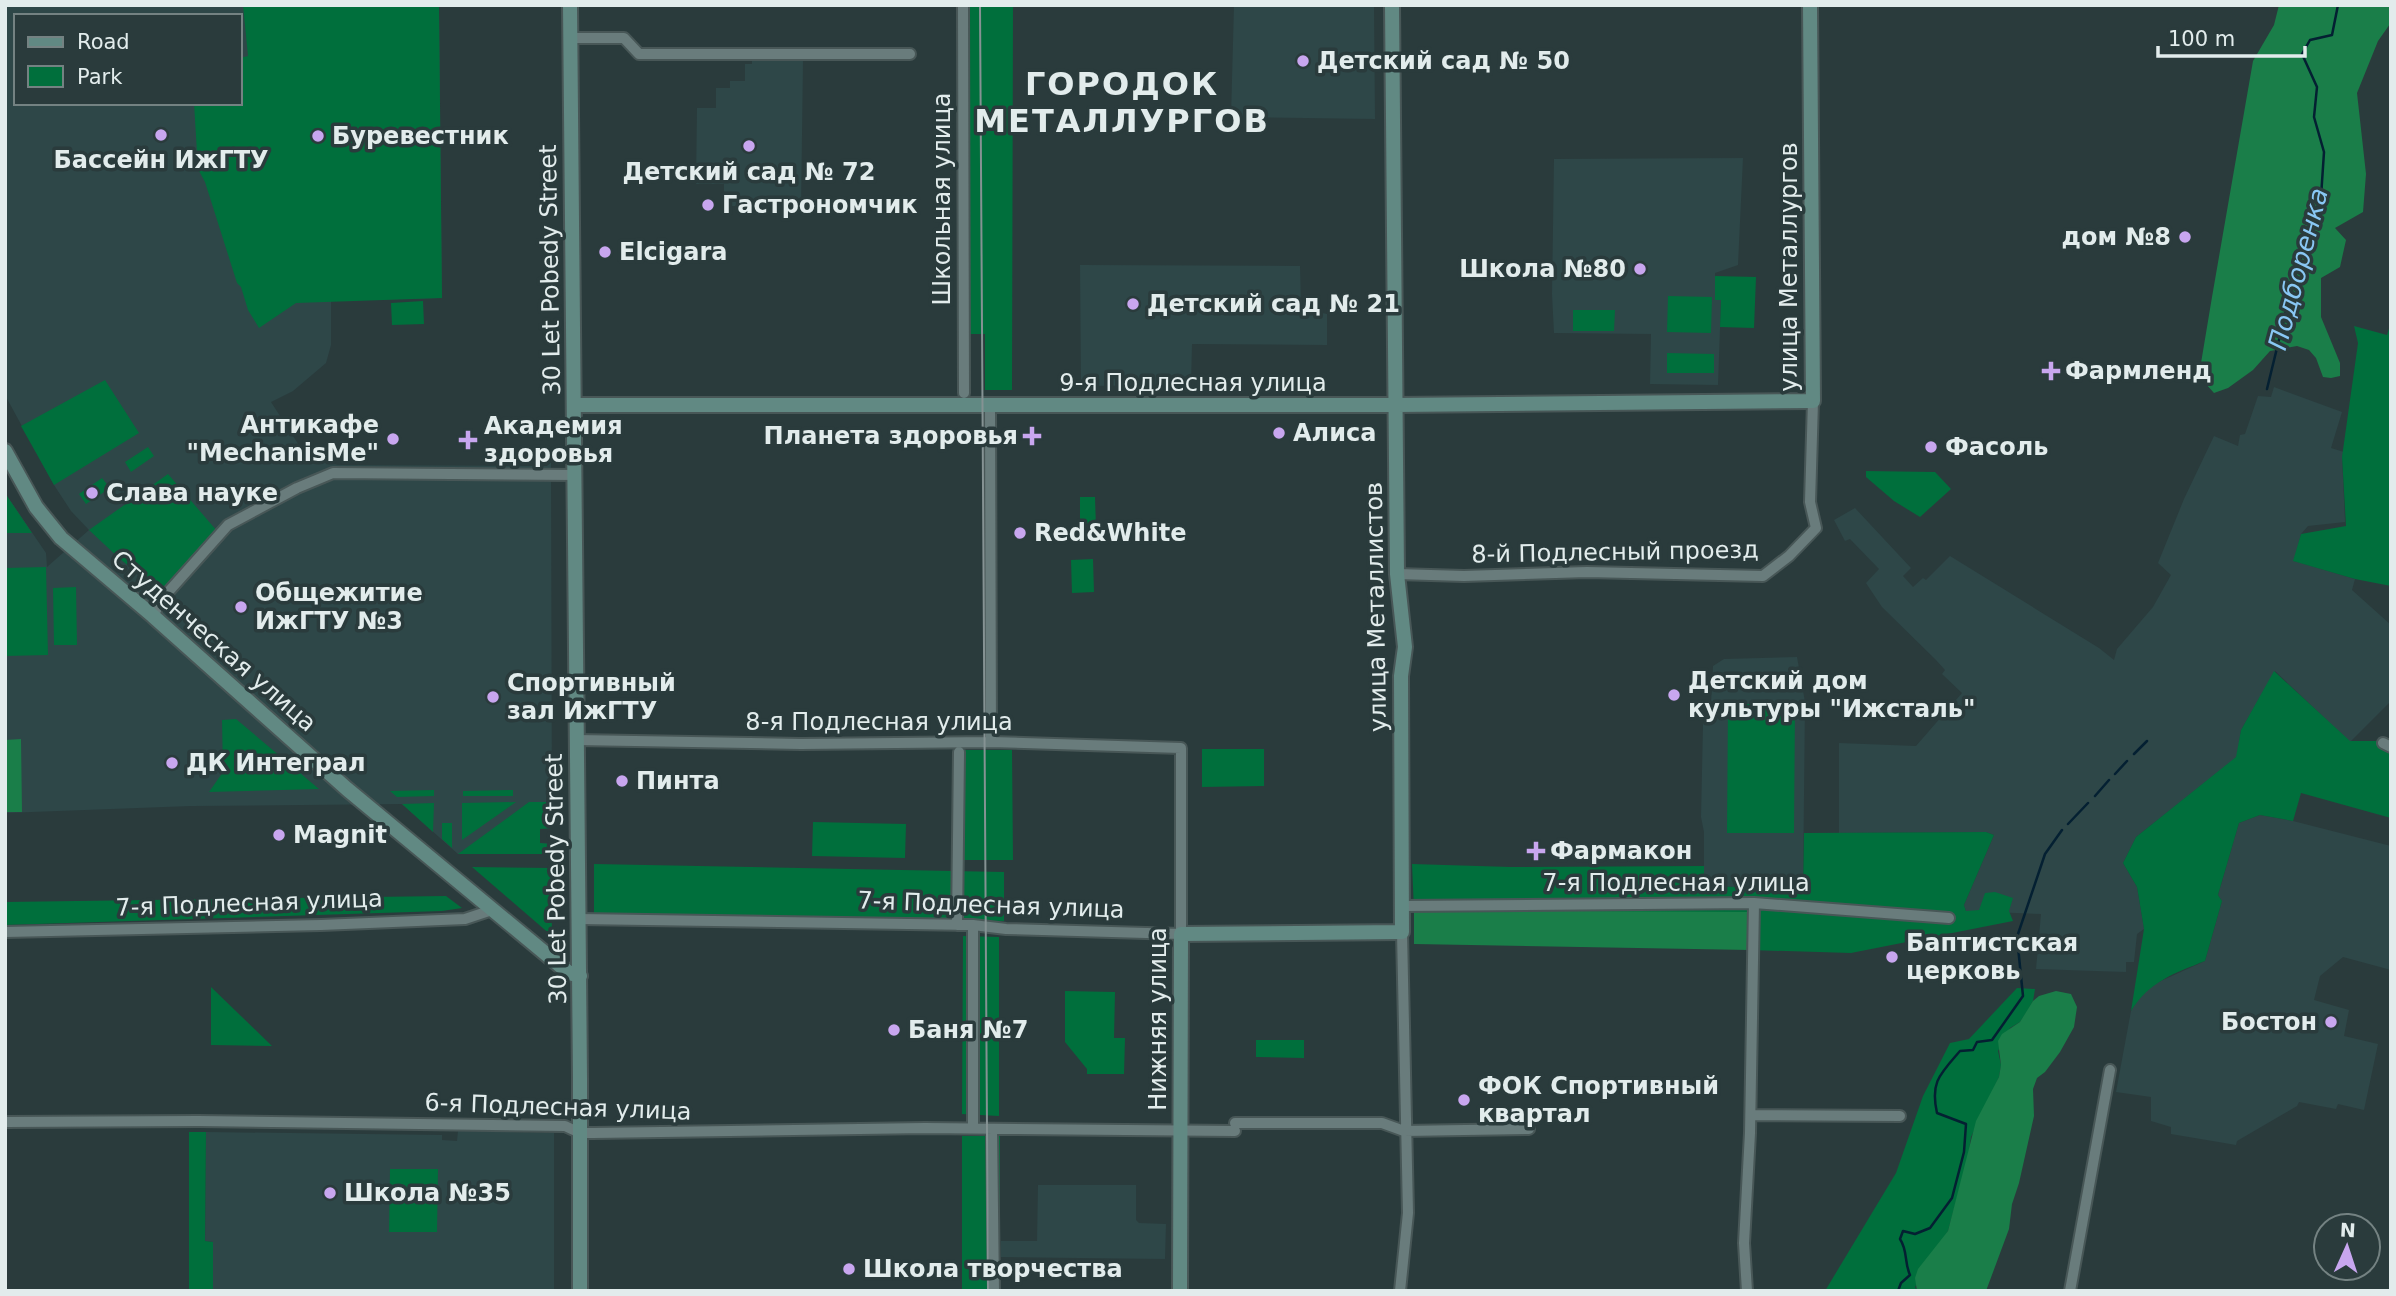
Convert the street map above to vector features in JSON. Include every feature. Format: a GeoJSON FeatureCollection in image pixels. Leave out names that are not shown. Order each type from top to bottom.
{"type":"FeatureCollection","features":[{"type":"Feature","properties":{"kind":"street","name":"30 Let Pobedy Street"},"geometry":{"type":"LineString","coordinates":[[570,5],[580,976],[580,1291]]}},
{"type":"Feature","properties":{"kind":"street","name":"Школьная улица"},"geometry":{"type":"LineString","coordinates":[[963,5],[964,393]]}},
{"type":"Feature","properties":{"kind":"street","name":"улица Металлистов"},"geometry":{"type":"LineString","coordinates":[[1392,5],[1397,574],[1405,647],[1401,676],[1402,932],[1404,1131],[1408,1213],[1400,1291]]}},
{"type":"Feature","properties":{"kind":"street","name":"улица Металлургов"},"geometry":{"type":"LineString","coordinates":[[1810,5],[1811,502],[1816,528]]}},
{"type":"Feature","properties":{"kind":"street"},"geometry":{"type":"LineString","coordinates":[[571,38],[624,38],[639,54],[909,54]]}},
{"type":"Feature","properties":{"kind":"street","name":"9-я Подлесная улица"},"geometry":{"type":"LineString","coordinates":[[574,405],[1396,405],[1812,401]]}},
{"type":"Feature","properties":{"kind":"street"},"geometry":{"type":"LineString","coordinates":[[990,405],[991,742]]}},
{"type":"Feature","properties":{"kind":"street","name":"Студенческая улица"},"geometry":{"type":"LineString","coordinates":[[5,451],[36,507],[61,538],[347,789],[569,973],[580,976]]}},
{"type":"Feature","properties":{"kind":"street"},"geometry":{"type":"LineString","coordinates":[[153,616],[162,599],[229,526],[297,488],[333,472],[575,475]]}},
{"type":"Feature","properties":{"kind":"street","name":"8-й Подлесный проезд"},"geometry":{"type":"LineString","coordinates":[[1397,574],[1464,576],[1587,572],[1763,576],[1789,556],[1816,528]]}},
{"type":"Feature","properties":{"kind":"street","name":"8-я Подлесная улица"},"geometry":{"type":"LineString","coordinates":[[578,740],[801,744],[991,742],[1181,748]]}},
{"type":"Feature","properties":{"kind":"street","name":"Нижняя улица"},"geometry":{"type":"LineString","coordinates":[[1180,1291],[1181,748]]}},
{"type":"Feature","properties":{"kind":"street"},"geometry":{"type":"LineString","coordinates":[[957,925],[959,752]]}},
{"type":"Feature","properties":{"kind":"street"},"geometry":{"type":"LineString","coordinates":[[1747,1291],[1744,1243],[1751,1115],[1754,903]]}},
{"type":"Feature","properties":{"kind":"street","name":"7-я Подлесная улица"},"geometry":{"type":"LineString","coordinates":[[1402,906],[1754,903],[1949,918]]}},
{"type":"Feature","properties":{"kind":"street","name":"7-я Подлесная улица"},"geometry":{"type":"LineString","coordinates":[[5,932],[465,919],[492,910]]}},
{"type":"Feature","properties":{"kind":"street","name":"7-я Подлесная улица"},"geometry":{"type":"LineString","coordinates":[[579,919],[973,925],[1006,929],[1181,934],[1402,932]]}},
{"type":"Feature","properties":{"kind":"street"},"geometry":{"type":"LineString","coordinates":[[973,925],[973,1128]]}},
{"type":"Feature","properties":{"kind":"street"},"geometry":{"type":"LineString","coordinates":[[2070,1291],[2110,1070]]}},
{"type":"Feature","properties":{"kind":"street"},"geometry":{"type":"LineString","coordinates":[[1751,1115],[1899,1116]]}},
{"type":"Feature","properties":{"kind":"street","name":"6-я Подлесная улица"},"geometry":{"type":"LineString","coordinates":[[5,1122],[198,1121],[565,1126],[580,1133],[973,1128],[1180,1130],[1382,1122],[1404,1131],[1529,1129]]}},
{"type":"Feature","properties":{"kind":"street"},"geometry":{"type":"LineString","coordinates":[[992,1129],[993,1291]]}},
{"type":"Feature","properties":{"kind":"shaded area"},"geometry":{"type":"Polygon","coordinates":[[[5,5],[439,5],[442,298],[331,301],[331,345],[326,363],[293,391],[271,402],[306,456],[338,465],[547,466],[551,462],[552,828],[540,829],[540,843],[551,844],[552,854],[458,854],[402,804],[191,806],[5,813],[5,493],[46,553],[47,567],[89,530],[71,511],[5,395],[5,5]]]}},
{"type":"Feature","properties":{"kind":"shaded area","name":"Детский сад № 50"},"geometry":{"type":"Polygon","coordinates":[[[1234,5],[1374,5],[1375,119],[1231,117],[1234,5]]]}},
{"type":"Feature","properties":{"kind":"shaded area","name":"Детский сад № 72"},"geometry":{"type":"Polygon","coordinates":[[[752,61],[803,61],[801,209],[732,206],[724,192],[724,184],[696,184],[697,108],[716,108],[716,88],[730,88],[730,81],[745,81],[745,64],[752,64],[752,61]]]}},
{"type":"Feature","properties":{"kind":"shaded area","name":"Школа №80"},"geometry":{"type":"Polygon","coordinates":[[[1743,158],[1738,265],[1715,273],[1715,299],[1721,300],[1718,385],[1650,384],[1651,334],[1554,333],[1554,159],[1743,158]]]}},
{"type":"Feature","properties":{"kind":"shaded area"},"geometry":{"type":"Polygon","coordinates":[[[1080,265],[1300,266],[1301,305],[1304,309],[1327,314],[1327,345],[1192,344],[1191,385],[1081,386],[1080,265]]]}},
{"type":"Feature","properties":{"kind":"shaded area"},"geometry":{"type":"Polygon","coordinates":[[[2274,387],[2342,412],[2331,448],[2344,452],[2345,522],[2308,526],[2301,534],[2294,561],[2355,579],[2352,590],[2391,625],[2391,701],[2350,742],[2275,671],[2241,730],[2237,757],[2136,837],[2123,863],[2137,887],[2144,929],[2137,934],[2134,962],[2126,962],[2126,972],[2036,969],[2041,914],[1966,911],[1964,905],[1994,835],[1986,832],[1839,833],[1839,743],[1916,746],[1962,693],[1942,674],[1945,670],[1936,660],[1882,607],[1866,583],[1879,569],[1850,539],[1845,541],[1834,520],[1855,508],[1911,568],[1903,576],[1913,587],[1923,578],[1926,580],[1950,556],[2099,648],[2114,660],[2117,649],[2153,607],[2171,575],[2158,563],[2214,436],[2238,446],[2240,435],[2245,434],[2258,396],[2271,397],[2274,387]]]}},
{"type":"Feature","properties":{"kind":"shaded area"},"geometry":{"type":"Polygon","coordinates":[[[1797,657],[1805,702],[1803,889],[1704,886],[1704,832],[1701,817],[1703,725],[1711,703],[1713,666],[1724,659],[1797,657]]]}},
{"type":"Feature","properties":{"kind":"shaded area"},"geometry":{"type":"Polygon","coordinates":[[[2260,815],[2391,846],[2391,970],[2343,957],[2320,976],[2314,1000],[2349,1010],[2344,1036],[2378,1044],[2364,1110],[2338,1104],[2336,1109],[2299,1102],[2297,1106],[2237,1141],[2236,1145],[2171,1134],[2171,1127],[2151,1121],[2151,1097],[2116,1092],[2131,1011],[2141,994],[2152,985],[2205,961],[2222,901],[2218,895],[2239,823],[2260,815]]]}},
{"type":"Feature","properties":{"kind":"shaded area","name":"Школа №35"},"geometry":{"type":"Polygon","coordinates":[[[458,1131],[554,1133],[554,1291],[213,1291],[213,1242],[205,1241],[206,1132],[442,1135],[442,1140],[457,1141],[458,1131]]]}},
{"type":"Feature","properties":{"kind":"shaded area"},"geometry":{"type":"Polygon","coordinates":[[[1038,1185],[1136,1185],[1136,1220],[1139,1223],[1166,1224],[1165,1259],[1001,1257],[1001,1241],[1037,1241],[1038,1185]]]}},
{"type":"Feature","properties":{"kind":"green space","name":"Буревестник"},"geometry":{"type":"Polygon","coordinates":[[[243,5],[439,5],[442,298],[296,303],[259,328],[237,283],[205,182],[198,169],[194,105],[242,105],[242,58],[248,56],[243,5]]]}},
{"type":"Feature","properties":{"kind":"green space"},"geometry":{"type":"Polygon","coordinates":[[[968,5],[1013,5],[1012,390],[985,390],[985,334],[965,334],[968,5]]]}},
{"type":"Feature","properties":{"kind":"green space"},"geometry":{"type":"Polygon","coordinates":[[[2279,5],[2390,5],[2390,24],[2378,41],[2357,93],[2366,174],[2363,212],[2335,228],[2346,240],[2340,267],[2321,278],[2321,317],[2340,363],[2340,376],[2323,377],[2316,358],[2309,350],[2297,346],[2270,351],[2253,370],[2228,388],[2214,393],[2205,383],[2200,369],[2212,297],[2253,61],[2274,25],[2279,5]]]}},
{"type":"Feature","properties":{"kind":"green space"},"geometry":{"type":"Polygon","coordinates":[[[1715,276],[1756,277],[1754,328],[1720,327],[1721,300],[1715,300],[1715,276]]]}},
{"type":"Feature","properties":{"kind":"green space"},"geometry":{"type":"Polygon","coordinates":[[[1668,296],[1712,297],[1711,333],[1667,332],[1668,296]]]}},
{"type":"Feature","properties":{"kind":"green space"},"geometry":{"type":"Polygon","coordinates":[[[423,301],[424,324],[392,325],[391,303],[423,301]]]}},
{"type":"Feature","properties":{"kind":"green space"},"geometry":{"type":"Polygon","coordinates":[[[1573,310],[1615,310],[1614,331],[1573,331],[1573,310]]]}},
{"type":"Feature","properties":{"kind":"green space"},"geometry":{"type":"Polygon","coordinates":[[[2391,322],[2391,586],[2355,579],[2293,561],[2301,534],[2346,526],[2342,457],[2358,343],[2354,326],[2387,335],[2391,322]]]}},
{"type":"Feature","properties":{"kind":"green space"},"geometry":{"type":"Polygon","coordinates":[[[1667,353],[1714,354],[1714,373],[1667,373],[1667,353]]]}},
{"type":"Feature","properties":{"kind":"green space"},"geometry":{"type":"Polygon","coordinates":[[[105,380],[139,433],[54,485],[21,426],[105,380]]]}},
{"type":"Feature","properties":{"kind":"green space"},"geometry":{"type":"Polygon","coordinates":[[[148,447],[154,456],[131,472],[125,462],[148,447]]]}},
{"type":"Feature","properties":{"kind":"green space"},"geometry":{"type":"Polygon","coordinates":[[[1866,471],[1935,472],[1951,489],[1920,517],[1894,501],[1866,477],[1866,471]]]}},
{"type":"Feature","properties":{"kind":"green space"},"geometry":{"type":"Polygon","coordinates":[[[168,474],[217,531],[160,591],[89,530],[168,474]]]}},
{"type":"Feature","properties":{"kind":"green space"},"geometry":{"type":"Polygon","coordinates":[[[102,478],[110,488],[86,504],[79,494],[102,478]]]}},
{"type":"Feature","properties":{"kind":"green space"},"geometry":{"type":"Polygon","coordinates":[[[5,493],[32,533],[5,533],[5,493]]]}},
{"type":"Feature","properties":{"kind":"green space"},"geometry":{"type":"Polygon","coordinates":[[[1080,497],[1095,497],[1096,527],[1080,527],[1080,497]]]}},
{"type":"Feature","properties":{"kind":"green space"},"geometry":{"type":"Polygon","coordinates":[[[1093,559],[1094,592],[1072,593],[1071,560],[1093,559]]]}},
{"type":"Feature","properties":{"kind":"green space"},"geometry":{"type":"Polygon","coordinates":[[[46,567],[48,655],[5,656],[5,568],[46,567]]]}},
{"type":"Feature","properties":{"kind":"green space"},"geometry":{"type":"Polygon","coordinates":[[[76,587],[77,645],[54,645],[53,588],[76,587]]]}},
{"type":"Feature","properties":{"kind":"green space"},"geometry":{"type":"Polygon","coordinates":[[[2274,671],[2350,741],[2391,741],[2391,818],[2301,793],[2293,821],[2260,815],[2239,823],[2218,895],[2222,901],[2205,961],[2154,985],[2131,1011],[2144,929],[2137,887],[2123,863],[2136,837],[2236,757],[2241,730],[2274,671]]]}},
{"type":"Feature","properties":{"kind":"green space"},"geometry":{"type":"Polygon","coordinates":[[[1728,704],[1795,704],[1794,833],[1727,833],[1728,704]]]}},
{"type":"Feature","properties":{"kind":"green space"},"geometry":{"type":"Polygon","coordinates":[[[236,719],[319,789],[209,792],[223,772],[222,720],[236,719]]]}},
{"type":"Feature","properties":{"kind":"green space"},"geometry":{"type":"Polygon","coordinates":[[[21,739],[22,812],[5,812],[5,740],[21,739]]]}},
{"type":"Feature","properties":{"kind":"green space"},"geometry":{"type":"Polygon","coordinates":[[[1202,749],[1264,749],[1264,786],[1202,787],[1202,749]]]}},
{"type":"Feature","properties":{"kind":"green space"},"geometry":{"type":"Polygon","coordinates":[[[954,750],[1012,750],[1013,860],[954,860],[954,750]]]}},
{"type":"Feature","properties":{"kind":"green space"},"geometry":{"type":"Polygon","coordinates":[[[434,790],[434,796],[397,797],[390,791],[434,790]]]}},
{"type":"Feature","properties":{"kind":"green space"},"geometry":{"type":"Polygon","coordinates":[[[513,790],[513,796],[463,796],[463,791],[513,790]]]}},
{"type":"Feature","properties":{"kind":"green space"},"geometry":{"type":"Polygon","coordinates":[[[516,802],[462,840],[462,803],[516,802]]]}},
{"type":"Feature","properties":{"kind":"green space"},"geometry":{"type":"Polygon","coordinates":[[[529,802],[552,802],[552,828],[540,829],[540,843],[551,844],[552,854],[458,854],[529,802]]]}},
{"type":"Feature","properties":{"kind":"green space"},"geometry":{"type":"Polygon","coordinates":[[[434,803],[433,832],[402,804],[434,803]]]}},
{"type":"Feature","properties":{"kind":"green space"},"geometry":{"type":"Polygon","coordinates":[[[813,822],[906,824],[905,858],[812,856],[813,822]]]}},
{"type":"Feature","properties":{"kind":"green space"},"geometry":{"type":"Polygon","coordinates":[[[442,823],[452,823],[452,848],[442,839],[442,823]]]}},
{"type":"Feature","properties":{"kind":"green space"},"geometry":{"type":"Polygon","coordinates":[[[1986,832],[1994,835],[1964,905],[1966,911],[1979,910],[1985,893],[1995,892],[2013,898],[2009,911],[2013,921],[1851,953],[1750,950],[1414,910],[1412,864],[1511,867],[1704,866],[1704,886],[1803,889],[1804,833],[1986,832]]]}},
{"type":"Feature","properties":{"kind":"green space"},"geometry":{"type":"Polygon","coordinates":[[[594,864],[1004,872],[1004,921],[594,913],[594,864]]]}},
{"type":"Feature","properties":{"kind":"green space"},"geometry":{"type":"Polygon","coordinates":[[[472,867],[551,868],[552,936],[472,867]]]}},
{"type":"Feature","properties":{"kind":"green space"},"geometry":{"type":"Polygon","coordinates":[[[446,896],[462,908],[442,911],[5,925],[5,902],[446,896]]]}},
{"type":"Feature","properties":{"kind":"green space"},"geometry":{"type":"Polygon","coordinates":[[[1414,910],[1751,912],[1750,950],[1414,944],[1414,910]]]}},
{"type":"Feature","properties":{"kind":"green space"},"geometry":{"type":"Polygon","coordinates":[[[963,936],[999,937],[999,1116],[962,1114],[963,936]]]}},
{"type":"Feature","properties":{"kind":"green space"},"geometry":{"type":"Polygon","coordinates":[[[211,987],[272,1046],[211,1045],[211,987]]]}},
{"type":"Feature","properties":{"kind":"green space"},"geometry":{"type":"Polygon","coordinates":[[[2017,988],[2035,989],[2033,1001],[2020,1022],[2010,1028],[1998,1051],[2001,1065],[1999,1077],[1971,1137],[1948,1231],[1915,1287],[1917,1291],[1825,1291],[1896,1173],[1923,1096],[1950,1043],[1969,1039],[2017,988]]]}},
{"type":"Feature","properties":{"kind":"green space"},"geometry":{"type":"Polygon","coordinates":[[[1065,991],[1115,992],[1114,1038],[1125,1038],[1124,1074],[1087,1074],[1087,1069],[1065,1042],[1065,991]]]}},
{"type":"Feature","properties":{"kind":"green space"},"geometry":{"type":"Polygon","coordinates":[[[2056,991],[2071,994],[2077,1007],[2074,1027],[2060,1052],[2037,1078],[2033,1089],[2034,1116],[2012,1204],[2009,1229],[1986,1291],[1917,1291],[1915,1278],[1918,1269],[1948,1231],[1976,1121],[1999,1077],[2001,1065],[1998,1041],[2002,1034],[2020,1022],[2033,1001],[2039,996],[2056,991]]]}},
{"type":"Feature","properties":{"kind":"green space"},"geometry":{"type":"Polygon","coordinates":[[[1256,1040],[1304,1040],[1304,1058],[1256,1057],[1256,1040]]]}},
{"type":"Feature","properties":{"kind":"green space"},"geometry":{"type":"Polygon","coordinates":[[[189,1132],[206,1132],[205,1241],[213,1242],[213,1291],[189,1291],[189,1132]]]}},
{"type":"Feature","properties":{"kind":"green space"},"geometry":{"type":"Polygon","coordinates":[[[962,1136],[1000,1136],[1000,1291],[962,1291],[962,1136]]]}},
{"type":"Feature","properties":{"kind":"green space"},"geometry":{"type":"Polygon","coordinates":[[[390,1169],[438,1169],[437,1232],[389,1232],[390,1169]]]}},
{"type":"Feature","properties":{"kind":"waterway","name":"Подборенка"},"geometry":{"type":"LineString","coordinates":[[2267,389],[2294,278],[2321,197],[2324,152],[2314,117],[2317,87],[2302,54],[2310,40],[2332,35],[2338,5]]}},
{"type":"Feature","properties":{"kind":"waterway","name":"Подборенка"},"geometry":{"type":"LineString","coordinates":[[2134,754],[2147,741]]}},
{"type":"Feature","properties":{"kind":"waterway","name":"Подборенка"},"geometry":{"type":"LineString","coordinates":[[2115,774],[2127,761]]}},
{"type":"Feature","properties":{"kind":"waterway","name":"Подборенка"},"geometry":{"type":"LineString","coordinates":[[2095,796],[2109,780]]}},
{"type":"Feature","properties":{"kind":"waterway","name":"Подборенка"},"geometry":{"type":"LineString","coordinates":[[2068,824],[2088,803]]}},
{"type":"Feature","properties":{"kind":"waterway","name":"Подборенка"},"geometry":{"type":"LineString","coordinates":[[1898,1291],[1901,1283],[1910,1275],[1900,1239],[1903,1231],[1915,1234],[1930,1228],[1952,1198],[1964,1152],[1966,1124],[1937,1113],[1935,1093],[1938,1079],[1960,1051],[1973,1050],[1977,1042],[1992,1040],[2023,996],[2017,937],[2045,854],[2062,830]]}},
{"type":"Feature","properties":{"kind":"tram line"},"geometry":{"type":"LineString","coordinates":[[980,5],[988,1291]]}},
{"type":"Feature","properties":{"kind":"place","name":"Детский сад № 50"},"geometry":{"type":"Point","coordinates":[1303,61]}},
{"type":"Feature","properties":{"kind":"place","name":"Бассейн ИжГТУ"},"geometry":{"type":"Point","coordinates":[161,135]}},
{"type":"Feature","properties":{"kind":"place","name":"Буревестник"},"geometry":{"type":"Point","coordinates":[318,136]}},
{"type":"Feature","properties":{"kind":"place","name":"Детский сад № 72"},"geometry":{"type":"Point","coordinates":[749,146]}},
{"type":"Feature","properties":{"kind":"place","name":"Гастрономчик"},"geometry":{"type":"Point","coordinates":[708,205]}},
{"type":"Feature","properties":{"kind":"place","name":"дом №8"},"geometry":{"type":"Point","coordinates":[2185,237]}},
{"type":"Feature","properties":{"kind":"place","name":"Elcigara"},"geometry":{"type":"Point","coordinates":[605,252]}},
{"type":"Feature","properties":{"kind":"place","name":"Школа №80"},"geometry":{"type":"Point","coordinates":[1640,269]}},
{"type":"Feature","properties":{"kind":"place","name":"Детский сад № 21"},"geometry":{"type":"Point","coordinates":[1133,304]}},
{"type":"Feature","properties":{"kind":"place","name":"Фармленд"},"geometry":{"type":"Point","coordinates":[2051,371]}},
{"type":"Feature","properties":{"kind":"place","name":"Алиса"},"geometry":{"type":"Point","coordinates":[1279,433]}},
{"type":"Feature","properties":{"kind":"place","name":"Планета здоровья"},"geometry":{"type":"Point","coordinates":[1032,436]}},
{"type":"Feature","properties":{"kind":"place","name":"Антикафе \"MechanisMe\""},"geometry":{"type":"Point","coordinates":[393,439]}},
{"type":"Feature","properties":{"kind":"place","name":"Академия здоровья"},"geometry":{"type":"Point","coordinates":[468,440]}},
{"type":"Feature","properties":{"kind":"place","name":"Фасоль"},"geometry":{"type":"Point","coordinates":[1931,447]}},
{"type":"Feature","properties":{"kind":"place","name":"Слава науке"},"geometry":{"type":"Point","coordinates":[92,493]}},
{"type":"Feature","properties":{"kind":"place","name":"Red&White"},"geometry":{"type":"Point","coordinates":[1020,533]}},
{"type":"Feature","properties":{"kind":"place","name":"Общежитие ИжГТУ №3"},"geometry":{"type":"Point","coordinates":[241,607]}},
{"type":"Feature","properties":{"kind":"place","name":"Детский дом культуры \"Ижсталь\""},"geometry":{"type":"Point","coordinates":[1674,695]}},
{"type":"Feature","properties":{"kind":"place","name":"Спортивный зал ИжГТУ"},"geometry":{"type":"Point","coordinates":[493,697]}},
{"type":"Feature","properties":{"kind":"place","name":"ДК Интеграл"},"geometry":{"type":"Point","coordinates":[172,763]}},
{"type":"Feature","properties":{"kind":"place","name":"Пинта"},"geometry":{"type":"Point","coordinates":[622,781]}},
{"type":"Feature","properties":{"kind":"place","name":"Magnit"},"geometry":{"type":"Point","coordinates":[279,835]}},
{"type":"Feature","properties":{"kind":"place","name":"Фармакон"},"geometry":{"type":"Point","coordinates":[1536,851]}},
{"type":"Feature","properties":{"kind":"place","name":"Баптистская церковь"},"geometry":{"type":"Point","coordinates":[1892,957]}},
{"type":"Feature","properties":{"kind":"place","name":"Бостон"},"geometry":{"type":"Point","coordinates":[2331,1022]}},
{"type":"Feature","properties":{"kind":"place","name":"Баня №7"},"geometry":{"type":"Point","coordinates":[894,1030]}},
{"type":"Feature","properties":{"kind":"place","name":"ФОК Спортивный квартал"},"geometry":{"type":"Point","coordinates":[1464,1100]}},
{"type":"Feature","properties":{"kind":"place","name":"Школа №35"},"geometry":{"type":"Point","coordinates":[330,1193]}},
{"type":"Feature","properties":{"kind":"place","name":"Школа творчества"},"geometry":{"type":"Point","coordinates":[849,1269]}},
{"type":"Feature","properties":{"kind":"district","name":"ГОРОДОК МЕТАЛЛУРГОВ"},"geometry":{"type":"Point","coordinates":[1122,102]}}]}
